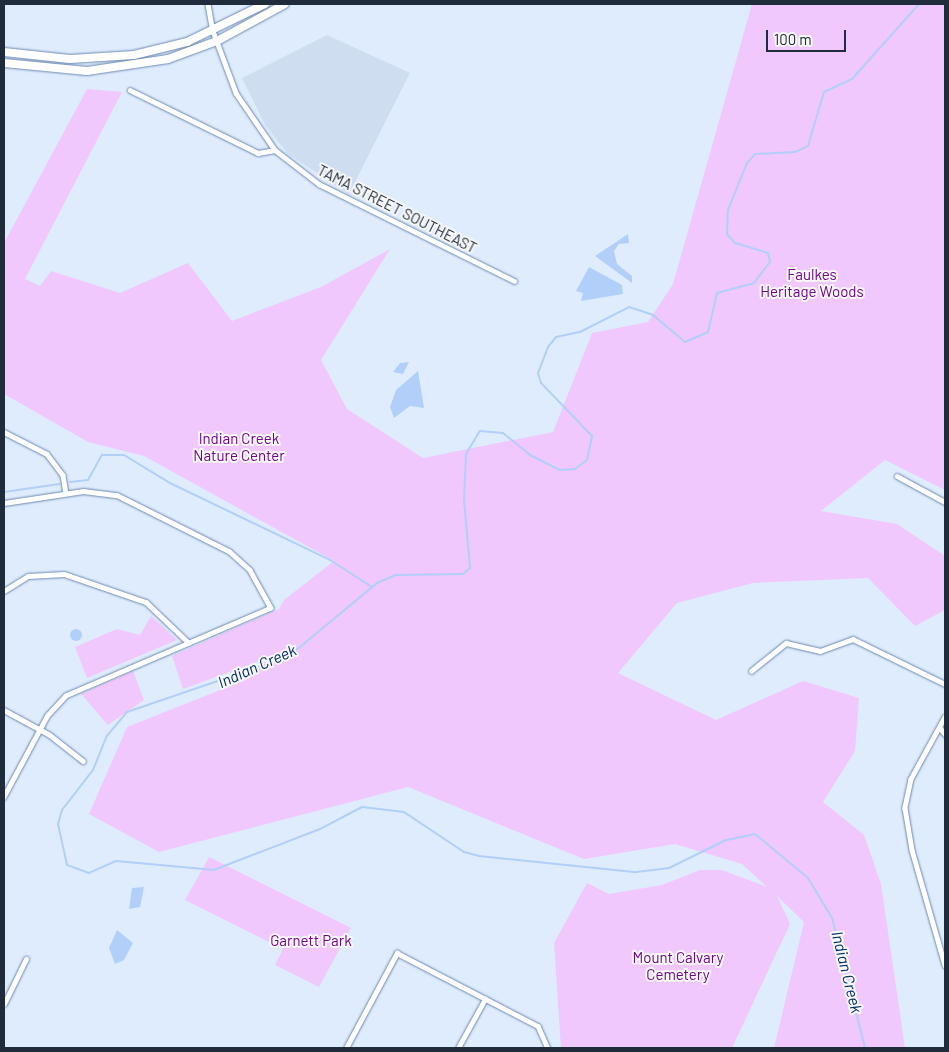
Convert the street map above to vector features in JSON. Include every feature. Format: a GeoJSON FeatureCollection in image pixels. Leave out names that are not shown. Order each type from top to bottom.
{"type":"FeatureCollection","features":[{"type":"Feature","properties":{"kind":"highway"},"geometry":{"type":"LineString","coordinates":[[4,52],[49,58],[112,57],[167,47],[213,31],[265,4]]}},
{"type":"Feature","properties":{"kind":"highway"},"geometry":{"type":"LineString","coordinates":[[4,63],[49,70],[111,69],[168,59],[217,41],[285,4]]}},
{"type":"Feature","properties":{"kind":"street","name":"TAMA STREET SOUTHEAST"},"geometry":{"type":"LineString","coordinates":[[208,4],[213,31],[245,110],[275,150],[319,184],[514,281]]}},
{"type":"Feature","properties":{"kind":"street"},"geometry":{"type":"LineString","coordinates":[[130,90],[258,153],[275,150]]}},
{"type":"Feature","properties":{"kind":"street"},"geometry":{"type":"LineString","coordinates":[[4,432],[48,454],[63,475],[66,493]]}},
{"type":"Feature","properties":{"kind":"street"},"geometry":{"type":"LineString","coordinates":[[897,476],[945,502]]}},
{"type":"Feature","properties":{"kind":"street"},"geometry":{"type":"LineString","coordinates":[[4,503],[66,493],[117,495],[229,551],[250,570],[271,608],[73,692],[53,708],[4,796]]}},
{"type":"Feature","properties":{"kind":"street"},"geometry":{"type":"LineString","coordinates":[[4,592],[40,572],[73,576],[146,602],[189,643]]}},
{"type":"Feature","properties":{"kind":"street"},"geometry":{"type":"LineString","coordinates":[[751,672],[786,643],[820,651],[853,639],[945,684]]}},
{"type":"Feature","properties":{"kind":"street"},"geometry":{"type":"LineString","coordinates":[[4,710],[40,729],[83,761]]}},
{"type":"Feature","properties":{"kind":"street"},"geometry":{"type":"LineString","coordinates":[[945,717],[911,779],[905,808],[912,850],[945,965]]}},
{"type":"Feature","properties":{"kind":"street"},"geometry":{"type":"LineString","coordinates":[[940,728],[945,734]]}},
{"type":"Feature","properties":{"kind":"street"},"geometry":{"type":"LineString","coordinates":[[346,1048],[397,953],[538,1026],[548,1048]]}},
{"type":"Feature","properties":{"kind":"street"},"geometry":{"type":"LineString","coordinates":[[4,1004],[26,959]]}},
{"type":"Feature","properties":{"kind":"street"},"geometry":{"type":"LineString","coordinates":[[458,1048],[484,999]]}},
{"type":"Feature","properties":{"kind":"shaded area"},"geometry":{"type":"Polygon","coordinates":[[[327,35],[410,73],[349,194],[288,154],[265,125],[242,78],[327,35]]]}},
{"type":"Feature","properties":{"kind":"green space"},"geometry":{"type":"Polygon","coordinates":[[[752,4],[945,4],[945,490],[885,460],[821,511],[897,524],[945,556],[945,610],[915,626],[868,578],[753,583],[677,603],[618,673],[716,720],[803,681],[859,698],[855,751],[823,802],[864,835],[881,884],[905,1048],[774,1048],[804,922],[777,896],[790,924],[732,1048],[561,1048],[554,943],[587,883],[609,894],[662,885],[700,870],[722,870],[767,887],[742,864],[675,844],[584,859],[408,787],[159,852],[89,814],[127,727],[248,679],[270,657],[183,689],[172,656],[279,609],[284,600],[334,561],[144,456],[88,442],[4,394],[4,243],[87,89],[122,92],[25,279],[40,286],[51,271],[120,293],[188,263],[232,321],[321,287],[390,249],[321,360],[347,409],[423,458],[553,432],[592,333],[648,322],[673,284],[752,4]]]}},
{"type":"Feature","properties":{"kind":"green space"},"geometry":{"type":"Polygon","coordinates":[[[151,616],[177,640],[87,678],[75,647],[117,629],[140,635],[151,616]]]}},
{"type":"Feature","properties":{"kind":"green space"},"geometry":{"type":"Polygon","coordinates":[[[133,671],[144,700],[108,725],[81,694],[133,671]]]}},
{"type":"Feature","properties":{"kind":"green space","name":"Garnett Park"},"geometry":{"type":"Polygon","coordinates":[[[209,857],[351,928],[319,987],[275,965],[283,949],[185,900],[209,857]]]}},
{"type":"Feature","properties":{"kind":"water"},"geometry":{"type":"Polygon","coordinates":[[[628,234],[629,243],[619,244],[614,251],[617,264],[632,276],[632,283],[595,256],[628,234]]]}},
{"type":"Feature","properties":{"kind":"water"},"geometry":{"type":"Polygon","coordinates":[[[589,267],[622,285],[623,294],[581,301],[583,293],[576,291],[589,267]]]}},
{"type":"Feature","properties":{"kind":"water"},"geometry":{"type":"Polygon","coordinates":[[[409,362],[403,374],[393,372],[400,363],[409,362]]]}},
{"type":"Feature","properties":{"kind":"water"},"geometry":{"type":"Polygon","coordinates":[[[418,371],[424,408],[410,406],[394,418],[390,407],[396,390],[418,371]]]}},
{"type":"Feature","properties":{"kind":"water"},"geometry":{"type":"Polygon","coordinates":[[[76,629],[82,635],[76,641],[70,635],[76,629]]]}},
{"type":"Feature","properties":{"kind":"water"},"geometry":{"type":"Polygon","coordinates":[[[144,887],[140,907],[129,909],[132,888],[144,887]]]}},
{"type":"Feature","properties":{"kind":"water"},"geometry":{"type":"Polygon","coordinates":[[[117,930],[133,943],[124,960],[115,964],[109,948],[117,930]]]}},
{"type":"Feature","properties":{"kind":"waterway","name":"Indian Creek"},"geometry":{"type":"LineString","coordinates":[[865,1048],[832,918],[808,878],[755,834],[726,840],[669,868],[634,872],[479,856],[464,852],[404,812],[362,807],[320,829],[214,870],[116,861],[89,873],[67,865],[58,824],[62,810],[93,770],[106,737],[127,712],[270,663],[300,647],[377,583],[396,575],[463,574],[470,568],[464,500],[466,454],[480,431],[503,433],[530,455],[559,470],[575,469],[587,460],[592,436],[541,383],[538,373],[548,347],[556,337],[580,332],[629,307],[653,315],[685,342],[708,332],[717,293],[754,283],[770,262],[768,253],[735,243],[727,234],[728,210],[747,163],[755,154],[795,152],[808,146],[824,92],[852,79],[919,4]]}},
{"type":"Feature","properties":{"kind":"waterway"},"geometry":{"type":"LineString","coordinates":[[70,482],[88,480],[102,455],[124,455],[170,483],[330,560],[372,587]]}},
{"type":"Feature","properties":{"kind":"waterway"},"geometry":{"type":"LineString","coordinates":[[4,492],[59,484]]}},
{"type":"Feature","properties":{"kind":"park label","name":"Faulkes Heritage Woods"},"geometry":{"type":"Point","coordinates":[812,282]}},
{"type":"Feature","properties":{"kind":"park label","name":"Indian Creek Nature Center"},"geometry":{"type":"Point","coordinates":[239,446]}},
{"type":"Feature","properties":{"kind":"park label","name":"Mount Calvary Cemetery"},"geometry":{"type":"Point","coordinates":[678,966]}}]}
